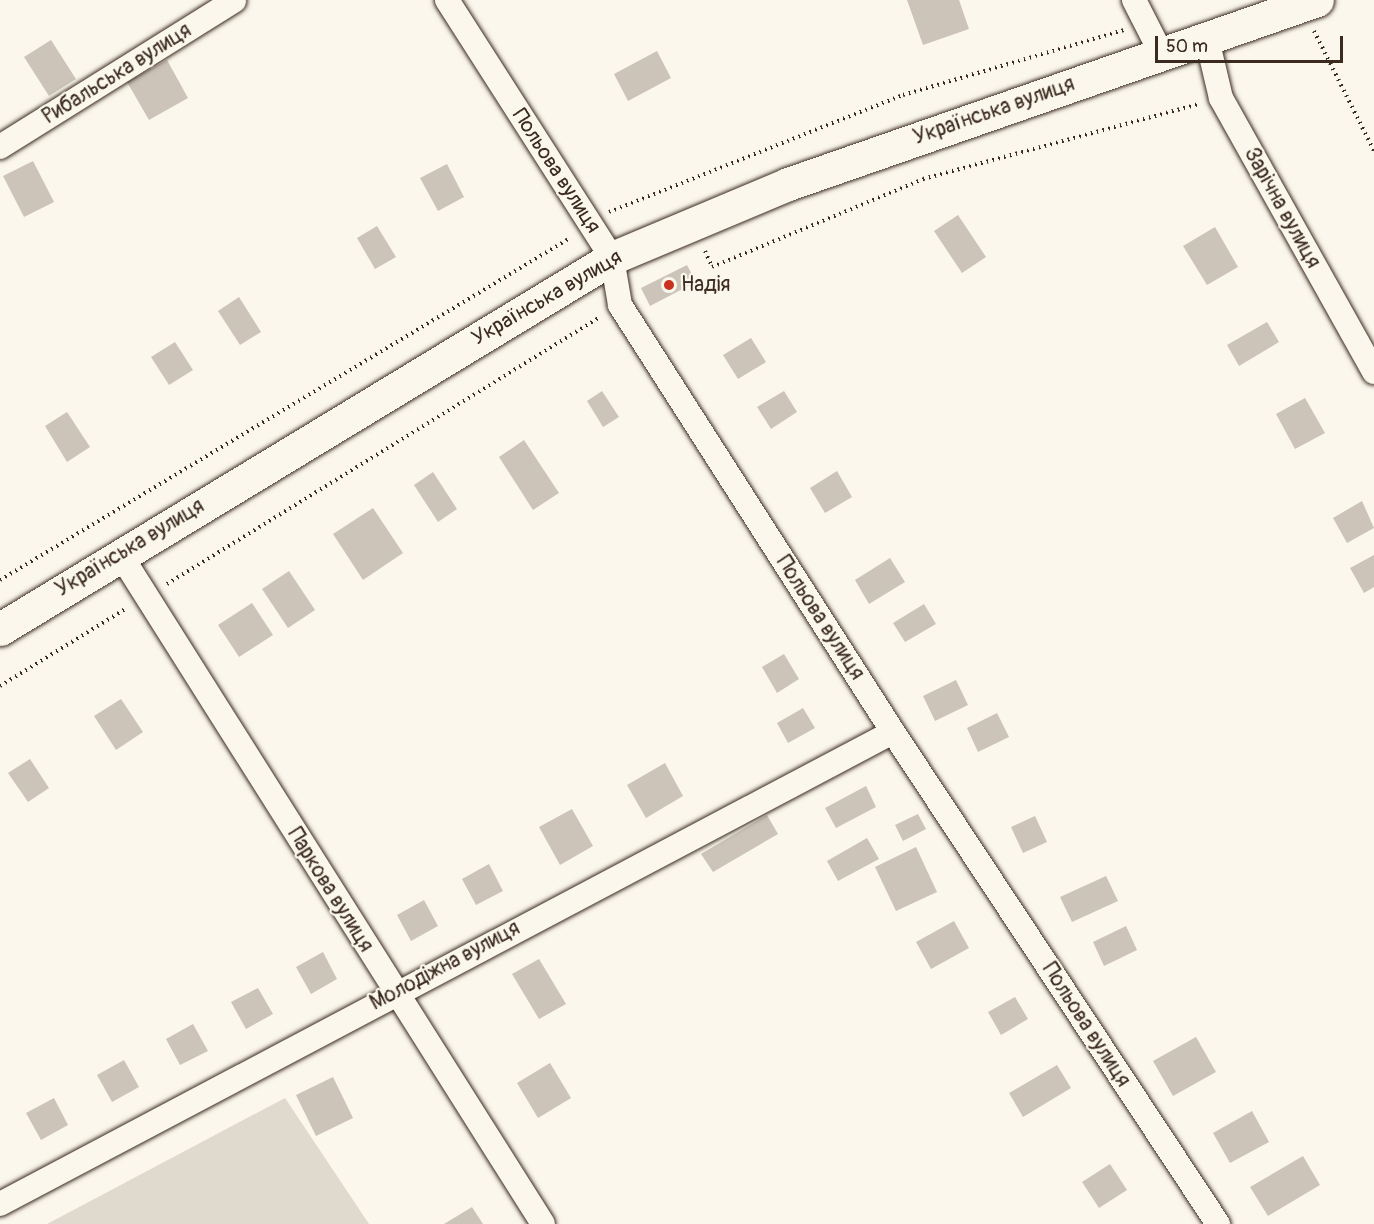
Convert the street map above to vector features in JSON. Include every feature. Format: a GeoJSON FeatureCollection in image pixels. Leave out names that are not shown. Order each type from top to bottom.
{"type":"FeatureCollection","features":[{"type":"Feature","properties":{"kind":"main road","name":"Українська вулиця"},"geometry":{"type":"LineString","coordinates":[[0,629],[120,554],[612,258],[693,222],[1306,2]]}},
{"type":"Feature","properties":{"kind":"street","name":"Польова вулиця"},"geometry":{"type":"LineString","coordinates":[[447,0],[612,258],[620,305],[893,732],[1218,1224]]}},
{"type":"Feature","properties":{"kind":"street"},"geometry":{"type":"LineString","coordinates":[[1134,0],[1161,53]]}},
{"type":"Feature","properties":{"kind":"street","name":"Рибальська вулиця"},"geometry":{"type":"LineString","coordinates":[[0,147],[234,1]]}},
{"type":"Feature","properties":{"kind":"street","name":"Зарічна вулиця"},"geometry":{"type":"LineString","coordinates":[[1207,39],[1221,98],[1374,372]]}},
{"type":"Feature","properties":{"kind":"street","name":"Паркова вулиця"},"geometry":{"type":"LineString","coordinates":[[120,554],[395,993],[543,1224]]}},
{"type":"Feature","properties":{"kind":"street","name":"Молодіжна вулиця"},"geometry":{"type":"LineString","coordinates":[[0,1204],[395,993],[893,732]]}},
{"type":"Feature","properties":{"kind":"path"},"geometry":{"type":"LineString","coordinates":[[1306,2],[1374,151]]}},
{"type":"Feature","properties":{"kind":"path"},"geometry":{"type":"LineString","coordinates":[[693,222],[712,267],[923,179],[1221,98]]}},
{"type":"Feature","properties":{"kind":"path"},"geometry":{"type":"LineString","coordinates":[[0,686],[620,305]]}},
{"type":"Feature","properties":{"kind":"shaded area"},"geometry":{"type":"Polygon","coordinates":[[[285,1098],[369,1224],[47,1224],[285,1098]]]}},
{"type":"Feature","properties":{"kind":"building"},"geometry":{"type":"Polygon","coordinates":[[[907,0],[959,0],[969,29],[923,45],[907,0]]]}},
{"type":"Feature","properties":{"kind":"building"},"geometry":{"type":"Polygon","coordinates":[[[51,40],[76,79],[49,96],[24,57],[51,40]]]}},
{"type":"Feature","properties":{"kind":"building"},"geometry":{"type":"Polygon","coordinates":[[[657,51],[671,78],[628,101],[614,74],[657,51]]]}},
{"type":"Feature","properties":{"kind":"building"},"geometry":{"type":"Polygon","coordinates":[[[167,60],[188,98],[149,120],[127,82],[167,60]]]}},
{"type":"Feature","properties":{"kind":"building"},"geometry":{"type":"Polygon","coordinates":[[[33,161],[54,202],[24,217],[3,176],[33,161]]]}},
{"type":"Feature","properties":{"kind":"building"},"geometry":{"type":"Polygon","coordinates":[[[447,164],[464,197],[438,211],[420,178],[447,164]]]}},
{"type":"Feature","properties":{"kind":"building"},"geometry":{"type":"Polygon","coordinates":[[[958,215],[986,257],[962,273],[934,231],[958,215]]]}},
{"type":"Feature","properties":{"kind":"building"},"geometry":{"type":"Polygon","coordinates":[[[377,226],[396,257],[375,269],[357,238],[377,226]]]}},
{"type":"Feature","properties":{"kind":"building"},"geometry":{"type":"Polygon","coordinates":[[[1215,227],[1238,267],[1207,285],[1183,246],[1215,227]]]}},
{"type":"Feature","properties":{"kind":"building","name":"Надія"},"geometry":{"type":"Polygon","coordinates":[[[687,265],[696,282],[650,306],[641,288],[687,265]]]}},
{"type":"Feature","properties":{"kind":"building"},"geometry":{"type":"Polygon","coordinates":[[[239,297],[261,332],[240,345],[218,311],[239,297]]]}},
{"type":"Feature","properties":{"kind":"building"},"geometry":{"type":"Polygon","coordinates":[[[1267,322],[1279,342],[1239,366],[1227,345],[1267,322]]]}},
{"type":"Feature","properties":{"kind":"building"},"geometry":{"type":"Polygon","coordinates":[[[751,338],[766,362],[738,379],[723,355],[751,338]]]}},
{"type":"Feature","properties":{"kind":"building"},"geometry":{"type":"Polygon","coordinates":[[[175,342],[193,370],[169,385],[151,357],[175,342]]]}},
{"type":"Feature","properties":{"kind":"building"},"geometry":{"type":"Polygon","coordinates":[[[602,391],[619,417],[603,427],[587,401],[602,391]]]}},
{"type":"Feature","properties":{"kind":"building"},"geometry":{"type":"Polygon","coordinates":[[[784,391],[797,412],[771,429],[757,407],[784,391]]]}},
{"type":"Feature","properties":{"kind":"building"},"geometry":{"type":"Polygon","coordinates":[[[1305,398],[1325,433],[1295,449],[1276,414],[1305,398]]]}},
{"type":"Feature","properties":{"kind":"building"},"geometry":{"type":"Polygon","coordinates":[[[67,412],[90,447],[67,462],[45,426],[67,412]]]}},
{"type":"Feature","properties":{"kind":"building"},"geometry":{"type":"Polygon","coordinates":[[[524,440],[559,493],[533,510],[499,457],[524,440]]]}},
{"type":"Feature","properties":{"kind":"building"},"geometry":{"type":"Polygon","coordinates":[[[837,471],[852,497],[825,513],[810,488],[837,471]]]}},
{"type":"Feature","properties":{"kind":"building"},"geometry":{"type":"Polygon","coordinates":[[[433,472],[457,509],[438,522],[414,485],[433,472]]]}},
{"type":"Feature","properties":{"kind":"building"},"geometry":{"type":"Polygon","coordinates":[[[1362,501],[1374,528],[1347,543],[1333,518],[1362,501]]]}},
{"type":"Feature","properties":{"kind":"building"},"geometry":{"type":"Polygon","coordinates":[[[373,508],[403,553],[363,580],[333,534],[373,508]]]}},
{"type":"Feature","properties":{"kind":"building"},"geometry":{"type":"Polygon","coordinates":[[[1374,555],[1374,587],[1364,593],[1350,568],[1374,555]]]}},
{"type":"Feature","properties":{"kind":"building"},"geometry":{"type":"Polygon","coordinates":[[[890,558],[905,582],[869,604],[855,580],[890,558]]]}},
{"type":"Feature","properties":{"kind":"building"},"geometry":{"type":"Polygon","coordinates":[[[289,571],[315,610],[288,628],[262,589],[289,571]]]}},
{"type":"Feature","properties":{"kind":"building"},"geometry":{"type":"Polygon","coordinates":[[[252,603],[273,635],[239,657],[218,625],[252,603]]]}},
{"type":"Feature","properties":{"kind":"building"},"geometry":{"type":"Polygon","coordinates":[[[924,604],[936,624],[905,642],[893,623],[924,604]]]}},
{"type":"Feature","properties":{"kind":"building"},"geometry":{"type":"Polygon","coordinates":[[[784,654],[799,679],[777,693],[762,667],[784,654]]]}},
{"type":"Feature","properties":{"kind":"building"},"geometry":{"type":"Polygon","coordinates":[[[956,680],[968,705],[935,721],[923,696],[956,680]]]}},
{"type":"Feature","properties":{"kind":"building"},"geometry":{"type":"Polygon","coordinates":[[[121,699],[143,732],[116,750],[94,716],[121,699]]]}},
{"type":"Feature","properties":{"kind":"building"},"geometry":{"type":"Polygon","coordinates":[[[803,708],[815,728],[788,743],[777,723],[803,708]]]}},
{"type":"Feature","properties":{"kind":"building"},"geometry":{"type":"Polygon","coordinates":[[[997,713],[1009,737],[978,752],[967,728],[997,713]]]}},
{"type":"Feature","properties":{"kind":"building"},"geometry":{"type":"Polygon","coordinates":[[[30,759],[49,788],[28,802],[8,773],[30,759]]]}},
{"type":"Feature","properties":{"kind":"building"},"geometry":{"type":"Polygon","coordinates":[[[665,763],[683,796],[646,818],[627,785],[665,763]]]}},
{"type":"Feature","properties":{"kind":"building"},"geometry":{"type":"Polygon","coordinates":[[[866,786],[876,807],[836,828],[825,808],[866,786]]]}},
{"type":"Feature","properties":{"kind":"building"},"geometry":{"type":"Polygon","coordinates":[[[572,809],[593,846],[560,865],[539,827],[572,809]]]}},
{"type":"Feature","properties":{"kind":"building"},"geometry":{"type":"Polygon","coordinates":[[[918,814],[926,829],[903,841],[895,825],[918,814]]]}},
{"type":"Feature","properties":{"kind":"building"},"geometry":{"type":"Polygon","coordinates":[[[767,815],[778,834],[713,872],[701,854],[767,815]]]}},
{"type":"Feature","properties":{"kind":"building"},"geometry":{"type":"Polygon","coordinates":[[[1035,816],[1047,842],[1023,853],[1011,827],[1035,816]]]}},
{"type":"Feature","properties":{"kind":"building"},"geometry":{"type":"Polygon","coordinates":[[[867,838],[879,859],[838,881],[827,861],[867,838]]]}},
{"type":"Feature","properties":{"kind":"building"},"geometry":{"type":"Polygon","coordinates":[[[916,847],[937,892],[896,911],[875,867],[916,847]]]}},
{"type":"Feature","properties":{"kind":"building"},"geometry":{"type":"Polygon","coordinates":[[[489,864],[503,891],[476,905],[462,879],[489,864]]]}},
{"type":"Feature","properties":{"kind":"building"},"geometry":{"type":"Polygon","coordinates":[[[1106,876],[1118,901],[1072,922],[1060,897],[1106,876]]]}},
{"type":"Feature","properties":{"kind":"building"},"geometry":{"type":"Polygon","coordinates":[[[424,900],[438,926],[411,941],[397,915],[424,900]]]}},
{"type":"Feature","properties":{"kind":"building"},"geometry":{"type":"Polygon","coordinates":[[[954,921],[969,948],[931,969],[916,942],[954,921]]]}},
{"type":"Feature","properties":{"kind":"building"},"geometry":{"type":"Polygon","coordinates":[[[1126,926],[1137,950],[1104,966],[1093,942],[1126,926]]]}},
{"type":"Feature","properties":{"kind":"building"},"geometry":{"type":"Polygon","coordinates":[[[323,952],[337,979],[311,994],[296,967],[323,952]]]}},
{"type":"Feature","properties":{"kind":"building"},"geometry":{"type":"Polygon","coordinates":[[[539,959],[566,1004],[539,1019],[512,974],[539,959]]]}},
{"type":"Feature","properties":{"kind":"building"},"geometry":{"type":"Polygon","coordinates":[[[258,988],[273,1014],[246,1029],[231,1002],[258,988]]]}},
{"type":"Feature","properties":{"kind":"building"},"geometry":{"type":"Polygon","coordinates":[[[1015,997],[1028,1019],[1001,1035],[988,1012],[1015,997]]]}},
{"type":"Feature","properties":{"kind":"building"},"geometry":{"type":"Polygon","coordinates":[[[193,1024],[208,1051],[180,1065],[166,1039],[193,1024]]]}},
{"type":"Feature","properties":{"kind":"building"},"geometry":{"type":"Polygon","coordinates":[[[1196,1037],[1216,1072],[1173,1096],[1153,1061],[1196,1037]]]}},
{"type":"Feature","properties":{"kind":"building"},"geometry":{"type":"Polygon","coordinates":[[[124,1060],[139,1087],[112,1102],[97,1075],[124,1060]]]}},
{"type":"Feature","properties":{"kind":"building"},"geometry":{"type":"Polygon","coordinates":[[[550,1063],[571,1098],[538,1118],[517,1083],[550,1063]]]}},
{"type":"Feature","properties":{"kind":"building"},"geometry":{"type":"Polygon","coordinates":[[[1057,1065],[1071,1088],[1023,1117],[1009,1093],[1057,1065]]]}},
{"type":"Feature","properties":{"kind":"building"},"geometry":{"type":"Polygon","coordinates":[[[333,1077],[353,1118],[316,1136],[296,1095],[333,1077]]]}},
{"type":"Feature","properties":{"kind":"building"},"geometry":{"type":"Polygon","coordinates":[[[54,1098],[68,1125],[41,1140],[26,1113],[54,1098]]]}},
{"type":"Feature","properties":{"kind":"building"},"geometry":{"type":"Polygon","coordinates":[[[1252,1111],[1269,1142],[1230,1163],[1213,1133],[1252,1111]]]}},
{"type":"Feature","properties":{"kind":"building"},"geometry":{"type":"Polygon","coordinates":[[[1303,1156],[1320,1185],[1268,1216],[1250,1187],[1303,1156]]]}},
{"type":"Feature","properties":{"kind":"building"},"geometry":{"type":"Polygon","coordinates":[[[1110,1164],[1127,1190],[1099,1208],[1082,1182],[1110,1164]]]}},
{"type":"Feature","properties":{"kind":"building"},"geometry":{"type":"Polygon","coordinates":[[[472,1207],[483,1224],[444,1224],[472,1207]]]}},
{"type":"Feature","properties":{"kind":"place","name":"Надія"},"geometry":{"type":"Point","coordinates":[669,285]}}]}
